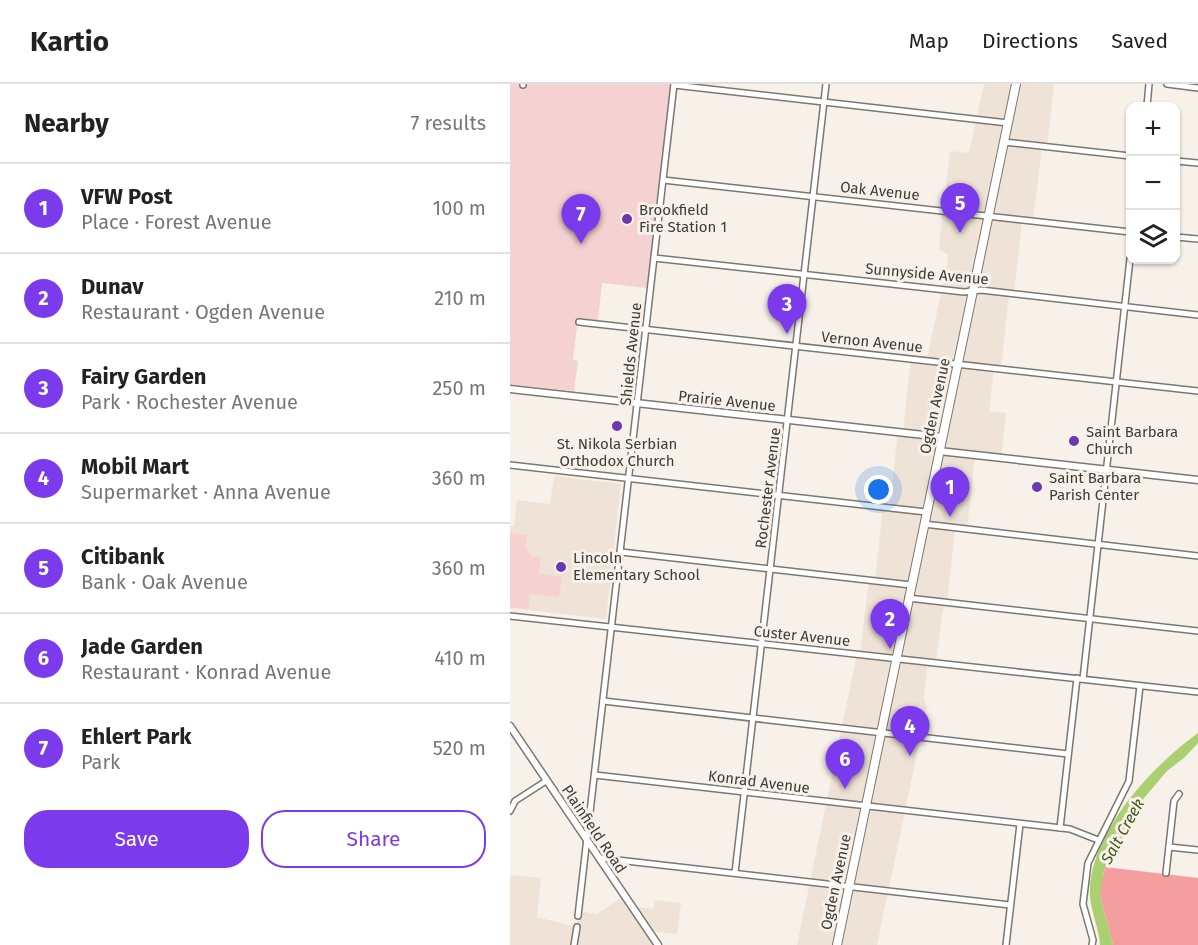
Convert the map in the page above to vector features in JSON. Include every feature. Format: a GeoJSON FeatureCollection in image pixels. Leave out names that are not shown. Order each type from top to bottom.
{"type":"FeatureCollection","features":[{"type":"Feature","properties":{"kind":"main road","name":"Ogden Avenue"},"geometry":{"type":"LineString","coordinates":[[837,945],[1016,84]]}},
{"type":"Feature","properties":{"kind":"street","name":"Rochester Avenue"},"geometry":{"type":"LineString","coordinates":[[735,873],[788,420],[802,274],[826,84]]}},
{"type":"Feature","properties":{"kind":"street"},"geometry":{"type":"LineString","coordinates":[[1147,102],[1149,84]]}},
{"type":"Feature","properties":{"kind":"street"},"geometry":{"type":"LineString","coordinates":[[1167,84],[1198,88]]}},
{"type":"Feature","properties":{"kind":"street"},"geometry":{"type":"LineString","coordinates":[[674,85],[1008,123]]}},
{"type":"Feature","properties":{"kind":"street","name":"Shields Avenue"},"geometry":{"type":"LineString","coordinates":[[578,916],[674,85]]}},
{"type":"Feature","properties":{"kind":"street"},"geometry":{"type":"LineString","coordinates":[[1004,142],[1126,155]]}},
{"type":"Feature","properties":{"kind":"street"},"geometry":{"type":"LineString","coordinates":[[1180,161],[1198,163]]}},
{"type":"Feature","properties":{"kind":"street","name":"Oak Avenue"},"geometry":{"type":"LineString","coordinates":[[663,180],[1126,231]]}},
{"type":"Feature","properties":{"kind":"street"},"geometry":{"type":"LineString","coordinates":[[1180,237],[1198,239]]}},
{"type":"Feature","properties":{"kind":"street","name":"Sunnyside Avenue"},"geometry":{"type":"LineString","coordinates":[[654,258],[964,292],[981,290],[1198,315]]}},
{"type":"Feature","properties":{"kind":"street"},"geometry":{"type":"LineString","coordinates":[[1059,828],[1068,754],[1090,619],[1130,264]]}},
{"type":"Feature","properties":{"kind":"street","name":"Vernon Avenue"},"geometry":{"type":"LineString","coordinates":[[579,322],[1198,391]]}},
{"type":"Feature","properties":{"kind":"street","name":"Prairie Avenue"},"geometry":{"type":"LineString","coordinates":[[510,389],[942,437]]}},
{"type":"Feature","properties":{"kind":"street"},"geometry":{"type":"LineString","coordinates":[[939,451],[1198,480]]}},
{"type":"Feature","properties":{"kind":"street"},"geometry":{"type":"LineString","coordinates":[[510,465],[926,512]]}},
{"type":"Feature","properties":{"kind":"street"},"geometry":{"type":"LineString","coordinates":[[924,524],[1198,556]]}},
{"type":"Feature","properties":{"kind":"street"},"geometry":{"type":"LineString","coordinates":[[621,552],[911,585]]}},
{"type":"Feature","properties":{"kind":"street"},"geometry":{"type":"LineString","coordinates":[[908,598],[1198,632]]}},
{"type":"Feature","properties":{"kind":"street","name":"Custer Avenue"},"geometry":{"type":"LineString","coordinates":[[510,616],[1198,692]]}},
{"type":"Feature","properties":{"kind":"street"},"geometry":{"type":"LineString","coordinates":[[1092,945],[1093,940],[1083,904],[1088,863],[1129,781],[1140,686]]}},
{"type":"Feature","properties":{"kind":"street"},"geometry":{"type":"LineString","coordinates":[[603,701],[1068,754]]}},
{"type":"Feature","properties":{"kind":"street","name":"Plainfield Road"},"geometry":{"type":"LineString","coordinates":[[510,726],[658,945]]}},
{"type":"Feature","properties":{"kind":"street","name":"Konrad Avenue"},"geometry":{"type":"LineString","coordinates":[[595,775],[1059,828],[1098,840]]}},
{"type":"Feature","properties":{"kind":"street"},"geometry":{"type":"LineString","coordinates":[[510,811],[515,801],[546,781]]}},
{"type":"Feature","properties":{"kind":"street"},"geometry":{"type":"LineString","coordinates":[[1166,873],[1174,801],[1179,794]]}},
{"type":"Feature","properties":{"kind":"street"},"geometry":{"type":"LineString","coordinates":[[1006,945],[1020,824]]}},
{"type":"Feature","properties":{"kind":"street"},"geometry":{"type":"LineString","coordinates":[[1169,847],[1198,850]]}},
{"type":"Feature","properties":{"kind":"street"},"geometry":{"type":"LineString","coordinates":[[600,858],[1011,905]]}},
{"type":"Feature","properties":{"kind":"street"},"geometry":{"type":"LineString","coordinates":[[574,945],[577,927]]}},
{"type":"Feature","properties":{"kind":"shaded area"},"geometry":{"type":"Polygon","coordinates":[[[510,84],[671,84],[647,288],[602,283],[598,320],[578,318],[573,360],[578,361],[574,391],[510,384],[510,84]]]}},
{"type":"Feature","properties":{"kind":"shaded area"},"geometry":{"type":"Polygon","coordinates":[[[984,84],[1054,84],[1047,146],[1042,146],[1033,221],[1022,220],[1014,294],[1009,294],[1001,368],[994,368],[989,411],[1006,413],[1001,458],[975,455],[967,529],[955,528],[948,595],[943,611],[935,668],[927,667],[924,699],[927,706],[877,945],[797,945],[857,654],[860,654],[869,581],[875,581],[883,507],[889,507],[898,432],[903,432],[911,358],[927,359],[948,261],[947,254],[940,250],[939,246],[950,151],[969,153],[984,84]]]}},
{"type":"Feature","properties":{"kind":"shaded area","name":"Lincoln Elementary School"},"geometry":{"type":"Polygon","coordinates":[[[554,476],[621,484],[606,619],[510,608],[510,526],[514,526],[517,500],[550,504],[554,476]]]}},
{"type":"Feature","properties":{"kind":"shaded area"},"geometry":{"type":"Polygon","coordinates":[[[510,533],[527,535],[525,548],[531,556],[541,557],[539,574],[562,577],[559,597],[530,594],[528,609],[510,607],[510,533]]]}},
{"type":"Feature","properties":{"kind":"shaded area"},"geometry":{"type":"Polygon","coordinates":[[[1105,867],[1198,878],[1198,945],[1113,945],[1100,895],[1105,867]]]}},
{"type":"Feature","properties":{"kind":"shaded area"},"geometry":{"type":"Polygon","coordinates":[[[510,875],[541,878],[537,917],[576,927],[578,916],[584,912],[597,914],[623,896],[630,906],[653,909],[655,900],[681,903],[677,934],[649,931],[658,945],[510,945],[510,875]]]}},
{"type":"Feature","properties":{"kind":"water","name":"Salt Creek"},"geometry":{"type":"Polygon","coordinates":[[[1198,733],[1198,743],[1167,771],[1139,804],[1123,838],[1112,852],[1104,870],[1100,895],[1113,945],[1100,945],[1090,896],[1092,873],[1099,849],[1111,826],[1143,783],[1161,764],[1198,733]]]}},
{"type":"Feature","properties":{"kind":"place","name":"Brookfield Fire Station 1"},"geometry":{"type":"Point","coordinates":[627,219]}},
{"type":"Feature","properties":{"kind":"place","name":"Citibank"},"geometry":{"type":"Point","coordinates":[960,233]}},
{"type":"Feature","properties":{"kind":"place","name":"Ehlert Park"},"geometry":{"type":"Point","coordinates":[581,244]}},
{"type":"Feature","properties":{"kind":"place","name":"Fairy Garden"},"geometry":{"type":"Point","coordinates":[787,334]}},
{"type":"Feature","properties":{"kind":"place","name":"St. Nikola Serbian Orthodox Church"},"geometry":{"type":"Point","coordinates":[617,426]}},
{"type":"Feature","properties":{"kind":"place","name":"Saint Barbara Church"},"geometry":{"type":"Point","coordinates":[1074,441]}},
{"type":"Feature","properties":{"kind":"place","name":"Saint Barbara Parish Center"},"geometry":{"type":"Point","coordinates":[1037,487]}},
{"type":"Feature","properties":{"kind":"place","name":"VFW Post"},"geometry":{"type":"Point","coordinates":[950,517]}},
{"type":"Feature","properties":{"kind":"place","name":"Lincoln Elementary School"},"geometry":{"type":"Point","coordinates":[561,567]}},
{"type":"Feature","properties":{"kind":"place","name":"Dunav"},"geometry":{"type":"Point","coordinates":[890,649]}},
{"type":"Feature","properties":{"kind":"place","name":"Mobil Mart"},"geometry":{"type":"Point","coordinates":[910,756]}},
{"type":"Feature","properties":{"kind":"place","name":"Jade Garden"},"geometry":{"type":"Point","coordinates":[845,789]}}]}
